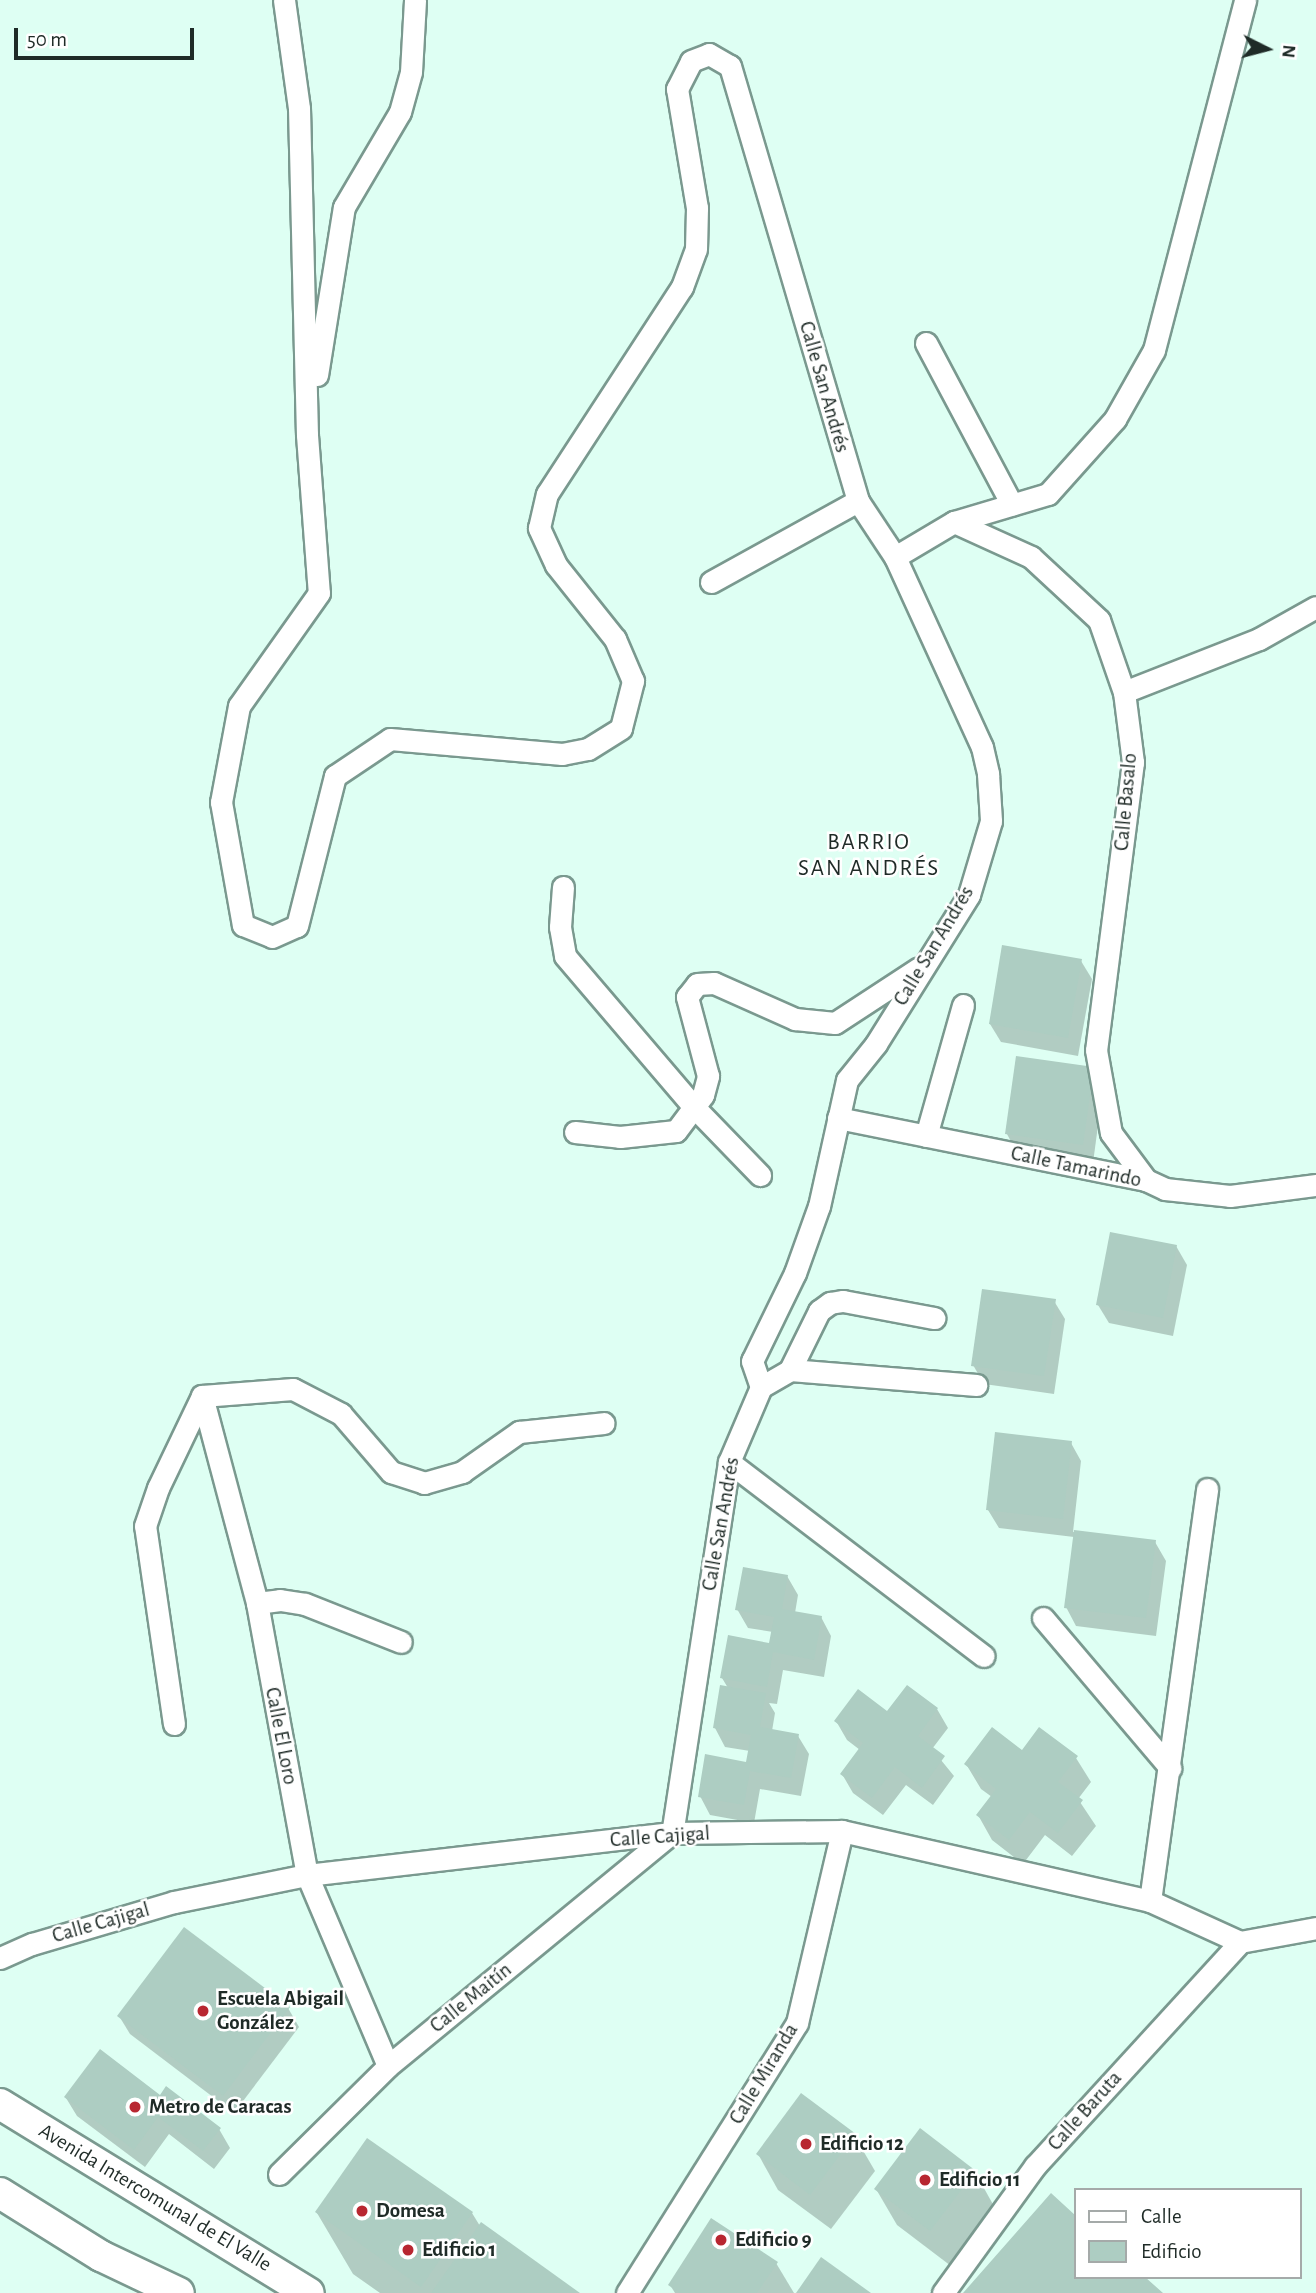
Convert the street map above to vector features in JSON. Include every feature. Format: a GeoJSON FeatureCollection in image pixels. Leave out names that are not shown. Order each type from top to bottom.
{"type":"FeatureCollection","features":[{"type":"Feature","properties":{"kind":"main road","name":"Avenida Intercomunal de El Valle"},"geometry":{"type":"LineString","coordinates":[[0,2104],[309,2293]]}},
{"type":"Feature","properties":{"kind":"main road"},"geometry":{"type":"LineString","coordinates":[[0,2193],[101,2256],[179,2293]]}},
{"type":"Feature","properties":{"kind":"street"},"geometry":{"type":"LineString","coordinates":[[284,0],[299,108],[307,435]]}},
{"type":"Feature","properties":{"kind":"street"},"geometry":{"type":"LineString","coordinates":[[307,435],[344,207],[400,112],[411,72],[415,0]]}},
{"type":"Feature","properties":{"kind":"street"},"geometry":{"type":"LineString","coordinates":[[895,557],[954,522],[1048,494],[1115,419],[1154,350],[1245,0]]}},
{"type":"Feature","properties":{"kind":"street","name":"Calle San Andrés"},"geometry":{"type":"LineString","coordinates":[[307,435],[319,593],[239,706],[221,802],[243,925],[272,937],[296,926],[335,776],[390,739],[562,754],[588,749],[621,728],[633,681],[615,639],[556,565],[539,528],[547,494],[682,287],[696,249],[697,208],[677,89],[691,61],[709,54],[730,66],[858,501],[895,557],[982,747],[991,800],[991,821],[969,895],[876,1044],[847,1080],[819,1206],[795,1273],[752,1361],[761,1387],[729,1462],[672,1833]]}},
{"type":"Feature","properties":{"kind":"street"},"geometry":{"type":"LineString","coordinates":[[926,343],[1012,505]]}},
{"type":"Feature","properties":{"kind":"street"},"geometry":{"type":"LineString","coordinates":[[711,582],[858,501]]}},
{"type":"Feature","properties":{"kind":"street","name":"Calle Basalo"},"geometry":{"type":"LineString","coordinates":[[954,522],[1031,557],[1099,620],[1124,692],[1133,762],[1096,1050],[1111,1133],[1146,1180]]}},
{"type":"Feature","properties":{"kind":"street"},"geometry":{"type":"LineString","coordinates":[[1124,692],[1259,639],[1316,607]]}},
{"type":"Feature","properties":{"kind":"street"},"geometry":{"type":"LineString","coordinates":[[563,887],[560,928],[565,956],[694,1107],[761,1175]]}},
{"type":"Feature","properties":{"kind":"street"},"geometry":{"type":"LineString","coordinates":[[575,1132],[620,1137],[676,1131],[694,1107],[708,1076],[687,997],[697,984],[714,983],[795,1019],[835,1023],[924,965]]}},
{"type":"Feature","properties":{"kind":"street"},"geometry":{"type":"LineString","coordinates":[[926,1136],[962,1005]]}},
{"type":"Feature","properties":{"kind":"street","name":"Calle Tamarindo"},"geometry":{"type":"LineString","coordinates":[[838,1118],[1146,1180],[1165,1189],[1230,1196],[1316,1185]]}},
{"type":"Feature","properties":{"kind":"street"},"geometry":{"type":"LineString","coordinates":[[761,1387],[790,1370],[819,1311],[830,1303],[843,1301],[934,1318]]}},
{"type":"Feature","properties":{"kind":"street"},"geometry":{"type":"LineString","coordinates":[[790,1370],[976,1385]]}},
{"type":"Feature","properties":{"kind":"street"},"geometry":{"type":"LineString","coordinates":[[174,1724],[145,1526],[158,1488],[202,1396],[293,1389],[341,1414],[391,1472],[424,1483],[462,1472],[519,1432],[604,1423]]}},
{"type":"Feature","properties":{"kind":"street","name":"Calle El Loro"},"geometry":{"type":"LineString","coordinates":[[202,1396],[257,1603],[307,1875],[388,2066]]}},
{"type":"Feature","properties":{"kind":"street"},"geometry":{"type":"LineString","coordinates":[[729,1462],[984,1656]]}},
{"type":"Feature","properties":{"kind":"street"},"geometry":{"type":"LineString","coordinates":[[1150,1901],[1207,1489]]}},
{"type":"Feature","properties":{"kind":"street"},"geometry":{"type":"LineString","coordinates":[[257,1603],[281,1600],[305,1604],[401,1642]]}},
{"type":"Feature","properties":{"kind":"street"},"geometry":{"type":"LineString","coordinates":[[1043,1618],[1170,1768]]}},
{"type":"Feature","properties":{"kind":"street","name":"Calle Cajigal"},"geometry":{"type":"LineString","coordinates":[[0,1958],[32,1944],[174,1902],[307,1875],[672,1833],[842,1831],[1150,1901],[1240,1942]]}},
{"type":"Feature","properties":{"kind":"street","name":"Calle Miranda"},"geometry":{"type":"LineString","coordinates":[[627,2293],[797,2023],[842,1831]]}},
{"type":"Feature","properties":{"kind":"street","name":"Calle Maitín"},"geometry":{"type":"LineString","coordinates":[[279,2174],[388,2066],[672,1833]]}},
{"type":"Feature","properties":{"kind":"street"},"geometry":{"type":"LineString","coordinates":[[1240,1942],[1316,1928]]}},
{"type":"Feature","properties":{"kind":"street","name":"Calle Baruta"},"geometry":{"type":"LineString","coordinates":[[943,2293],[1035,2166],[1240,1942]]}},
{"type":"Feature","properties":{"kind":"building"},"geometry":{"type":"Polygon","coordinates":[[[1002,945],[1082,959],[1068,1038],[989,1024],[1002,945]]]}},
{"type":"Feature","properties":{"kind":"building"},"geometry":{"type":"Polygon","coordinates":[[[1016,1056],[1094,1067],[1083,1145],[1005,1134],[1016,1056]]]}},
{"type":"Feature","properties":{"kind":"building"},"geometry":{"type":"Polygon","coordinates":[[[1110,1232],[1177,1245],[1163,1318],[1096,1305],[1110,1232]]]}},
{"type":"Feature","properties":{"kind":"building"},"geometry":{"type":"Polygon","coordinates":[[[982,1289],[1056,1299],[1044,1376],[971,1366],[982,1289]]]}},
{"type":"Feature","properties":{"kind":"building"},"geometry":{"type":"Polygon","coordinates":[[[995,1432],[1072,1441],[1063,1519],[986,1510],[995,1432]]]}},
{"type":"Feature","properties":{"kind":"building"},"geometry":{"type":"Polygon","coordinates":[[[1074,1530],[1156,1540],[1146,1618],[1064,1608],[1074,1530]]]}},
{"type":"Feature","properties":{"kind":"building"},"geometry":{"type":"Polygon","coordinates":[[[743,1567],[788,1575],[782,1609],[822,1616],[814,1660],[773,1652],[767,1687],[720,1678],[728,1635],[769,1643],[774,1617],[735,1610],[743,1567]]]}},
{"type":"Feature","properties":{"kind":"building"},"geometry":{"type":"Polygon","coordinates":[[[720,1685],[766,1693],[760,1727],[799,1734],[791,1778],[750,1771],[744,1805],[698,1797],[705,1754],[746,1762],[751,1735],[713,1728],[720,1685]]]}},
{"type":"Feature","properties":{"kind":"building"},"geometry":{"type":"Polygon","coordinates":[[[907,1685],[938,1708],[918,1736],[945,1756],[922,1788],[895,1767],[872,1798],[840,1774],[863,1743],[834,1721],[858,1689],[887,1711],[907,1685]]]}},
{"type":"Feature","properties":{"kind":"building"},"geometry":{"type":"Polygon","coordinates":[[[992,1727],[1022,1750],[1039,1727],[1078,1756],[1058,1782],[1083,1800],[1058,1833],[1030,1812],[1009,1840],[976,1815],[996,1789],[964,1764],[992,1727]]]}},
{"type":"Feature","properties":{"kind":"building","name":"Escuela Abigail González"},"geometry":{"type":"Polygon","coordinates":[[[184,1927],[290,2007],[223,2096],[117,2016],[184,1927]]]}},
{"type":"Feature","properties":{"kind":"building","name":"Metro de Caracas"},"geometry":{"type":"Polygon","coordinates":[[[100,2049],[160,2095],[166,2086],[221,2128],[203,2151],[158,2117],[134,2150],[64,2097],[100,2049]]]}},
{"type":"Feature","properties":{"kind":"building","name":"Edificio 12"},"geometry":{"type":"Polygon","coordinates":[[[801,2093],[856,2134],[810,2195],[756,2154],[801,2093]]]}},
{"type":"Feature","properties":{"kind":"building","name":"Edificio 11"},"geometry":{"type":"Polygon","coordinates":[[[920,2128],[976,2171],[930,2231],[874,2189],[920,2128]]]}},
{"type":"Feature","properties":{"kind":"building","name":"Edificio 1"},"geometry":{"type":"Polygon","coordinates":[[[367,2138],[473,2212],[421,2287],[315,2212],[367,2138]]]}},
{"type":"Feature","properties":{"kind":"building"},"geometry":{"type":"Polygon","coordinates":[[[1051,2193],[1074,2214],[1074,2279],[1147,2279],[1163,2293],[963,2293],[1051,2193]]]}},
{"type":"Feature","properties":{"kind":"building","name":"Edificio 9"},"geometry":{"type":"Polygon","coordinates":[[[711,2218],[778,2262],[757,2293],[680,2293],[668,2285],[711,2218]]]}},
{"type":"Feature","properties":{"kind":"building"},"geometry":{"type":"Polygon","coordinates":[[[481,2222],[580,2293],[431,2293],[481,2222]]]}},
{"type":"Feature","properties":{"kind":"building"},"geometry":{"type":"Polygon","coordinates":[[[821,2257],[871,2293],[796,2293],[821,2257]]]}},
{"type":"Feature","properties":{"kind":"place","name":"Escuela Abigail González"},"geometry":{"type":"Point","coordinates":[203,2011]}},
{"type":"Feature","properties":{"kind":"place","name":"Metro de Caracas"},"geometry":{"type":"Point","coordinates":[135,2107]}},
{"type":"Feature","properties":{"kind":"place","name":"Edificio 12"},"geometry":{"type":"Point","coordinates":[806,2144]}},
{"type":"Feature","properties":{"kind":"place","name":"Edificio 11"},"geometry":{"type":"Point","coordinates":[925,2180]}},
{"type":"Feature","properties":{"kind":"place","name":"Domesa"},"geometry":{"type":"Point","coordinates":[362,2211]}},
{"type":"Feature","properties":{"kind":"place","name":"Edificio 9"},"geometry":{"type":"Point","coordinates":[721,2240]}},
{"type":"Feature","properties":{"kind":"place","name":"Edificio 1"},"geometry":{"type":"Point","coordinates":[408,2250]}},
{"type":"Feature","properties":{"kind":"district","name":"BARRIO SAN ANDRÉS"},"geometry":{"type":"Point","coordinates":[869,856]}}]}
